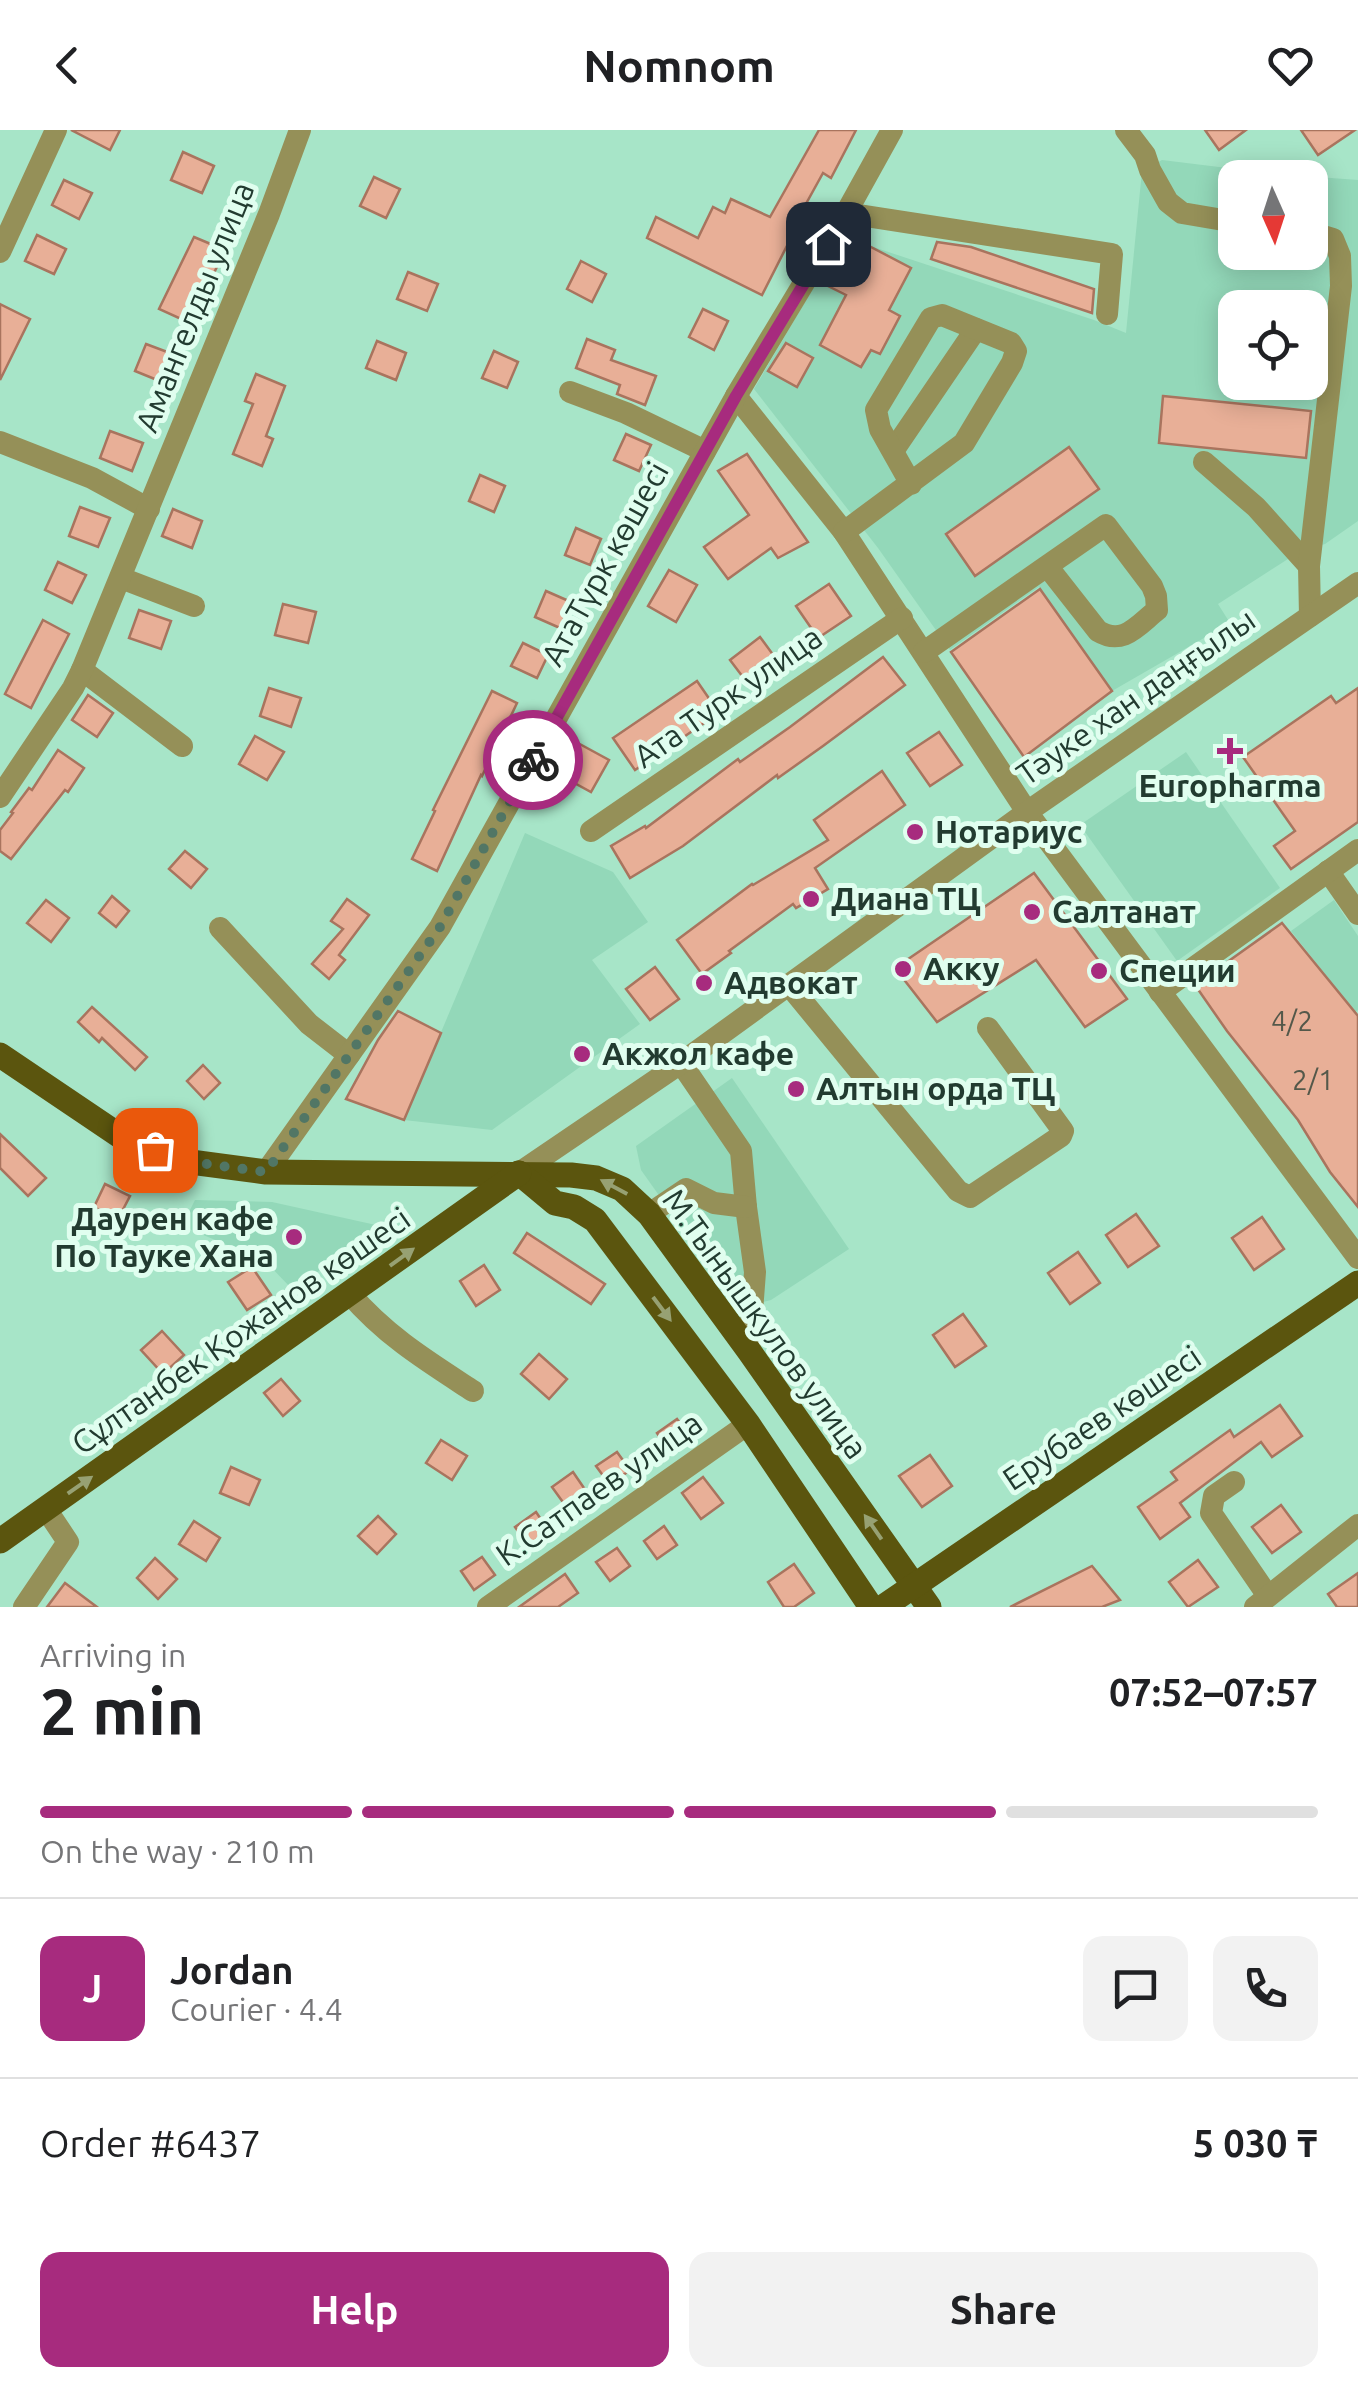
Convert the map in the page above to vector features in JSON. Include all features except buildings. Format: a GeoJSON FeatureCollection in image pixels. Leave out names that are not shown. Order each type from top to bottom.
{"type":"FeatureCollection","features":[{"type":"Feature","properties":{"kind":"main road"},"geometry":{"type":"LineString","coordinates":[[0,1055],[126,1140],[184,1161],[266,1172],[519,1173],[555,1203],[596,1220],[748,1424],[871,1607]]}},
{"type":"Feature","properties":{"kind":"main road","name":"М.Тынышкулов улица"},"geometry":{"type":"LineString","coordinates":[[519,1173],[596,1178],[622,1188],[649,1214],[921,1597]]}},
{"type":"Feature","properties":{"kind":"main road","name":"Сұлтанбек Қожанов көшесі"},"geometry":{"type":"LineString","coordinates":[[0,1541],[519,1173]]}},
{"type":"Feature","properties":{"kind":"main road","name":"Ерубаев көшесі"},"geometry":{"type":"LineString","coordinates":[[883,1607],[921,1597],[1358,1283]]}},
{"type":"Feature","properties":{"kind":"street"},"geometry":{"type":"LineString","coordinates":[[0,252],[56,130]]}},
{"type":"Feature","properties":{"kind":"street","name":"Амангелды улица"},"geometry":{"type":"LineString","coordinates":[[0,797],[82,670],[300,130]]}},
{"type":"Feature","properties":{"kind":"street","name":"АтаТүрк көшесі"},"geometry":{"type":"LineString","coordinates":[[266,1172],[440,927],[736,396],[892,130]]}},
{"type":"Feature","properties":{"kind":"street"},"geometry":{"type":"LineString","coordinates":[[1126,130],[1145,155],[1168,202],[1182,213],[1218,219]]}},
{"type":"Feature","properties":{"kind":"street"},"geometry":{"type":"LineString","coordinates":[[846,213],[1112,254],[1108,314]]}},
{"type":"Feature","properties":{"kind":"street"},"geometry":{"type":"LineString","coordinates":[[1310,616],[1309,566],[1341,286],[1340,256],[1333,239],[1328,237]]}},
{"type":"Feature","properties":{"kind":"street"},"geometry":{"type":"LineString","coordinates":[[844,532],[911,484],[964,443],[1012,363],[1016,351],[1011,343],[942,315],[930,318],[876,410],[880,429],[911,484]]}},
{"type":"Feature","properties":{"kind":"street"},"geometry":{"type":"LineString","coordinates":[[893,451],[976,329]]}},
{"type":"Feature","properties":{"kind":"street"},"geometry":{"type":"LineString","coordinates":[[570,392],[626,413],[705,451]]}},
{"type":"Feature","properties":{"kind":"street"},"geometry":{"type":"LineString","coordinates":[[736,396],[844,532],[1028,812],[1358,1258]]}},
{"type":"Feature","properties":{"kind":"street"},"geometry":{"type":"LineString","coordinates":[[0,442],[92,478],[148,509]]}},
{"type":"Feature","properties":{"kind":"street"},"geometry":{"type":"LineString","coordinates":[[1204,462],[1256,507],[1309,566]]}},
{"type":"Feature","properties":{"kind":"street"},"geometry":{"type":"LineString","coordinates":[[924,652],[1047,566],[1106,525],[1152,586],[1157,610],[1122,638],[1109,638],[1098,632],[1047,566]]}},
{"type":"Feature","properties":{"kind":"street"},"geometry":{"type":"LineString","coordinates":[[121,578],[194,606]]}},
{"type":"Feature","properties":{"kind":"street","name":"Тәуке хан даңғылы"},"geometry":{"type":"LineString","coordinates":[[519,1173],[1358,582]]}},
{"type":"Feature","properties":{"kind":"street","name":"Ата Турк улица"},"geometry":{"type":"LineString","coordinates":[[591,830],[902,618]]}},
{"type":"Feature","properties":{"kind":"street"},"geometry":{"type":"LineString","coordinates":[[82,670],[182,746]]}},
{"type":"Feature","properties":{"kind":"street"},"geometry":{"type":"LineString","coordinates":[[1160,992],[1358,850]]}},
{"type":"Feature","properties":{"kind":"street"},"geometry":{"type":"LineString","coordinates":[[1328,871],[1358,914]]}},
{"type":"Feature","properties":{"kind":"street"},"geometry":{"type":"LineString","coordinates":[[220,928],[309,1024],[349,1055]]}},
{"type":"Feature","properties":{"kind":"street"},"geometry":{"type":"LineString","coordinates":[[789,985],[958,1192],[970,1196],[1063,1131],[988,1028]]}},
{"type":"Feature","properties":{"kind":"street"},"geometry":{"type":"LineString","coordinates":[[681,1062],[741,1151],[754,1272],[749,1351]]}},
{"type":"Feature","properties":{"kind":"street"},"geometry":{"type":"LineString","coordinates":[[649,1214],[686,1189],[714,1203],[746,1207]]}},
{"type":"Feature","properties":{"kind":"street"},"geometry":{"type":"LineString","coordinates":[[350,1294],[374,1321],[415,1354],[473,1391]]}},
{"type":"Feature","properties":{"kind":"street","name":"К.Сатпаев улица"},"geometry":{"type":"LineString","coordinates":[[488,1607],[748,1424]]}},
{"type":"Feature","properties":{"kind":"street"},"geometry":{"type":"LineString","coordinates":[[1234,1482],[1214,1496],[1210,1514],[1261,1601],[1358,1525]]}},
{"type":"Feature","properties":{"kind":"street"},"geometry":{"type":"LineString","coordinates":[[24,1607],[68,1542],[46,1509]]}},
{"type":"Feature","properties":{"kind":"shaded area"},"geometry":{"type":"Polygon","coordinates":[[[1162,160],[1218,167],[1218,270],[1328,270],[1328,178],[1358,180],[1358,521],[1325,544],[1299,552],[1218,604],[1230,623],[1112,691],[1039,587],[950,650],[878,548],[754,389],[843,237],[1126,333],[1142,171],[1162,160]]]}},
{"type":"Feature","properties":{"kind":"shaded area"},"geometry":{"type":"Polygon","coordinates":[[[1186,752],[1280,888],[1177,961],[1080,825],[1186,752]]]}},
{"type":"Feature","properties":{"kind":"shaded area"},"geometry":{"type":"Polygon","coordinates":[[[525,833],[613,872],[648,922],[592,960],[640,1024],[492,1130],[404,1120],[525,833]]]}},
{"type":"Feature","properties":{"kind":"shaded area"},"geometry":{"type":"Polygon","coordinates":[[[1334,900],[1358,936],[1355,1012],[1291,931],[1334,900]]]}},
{"type":"Feature","properties":{"kind":"shaded area"},"geometry":{"type":"Polygon","coordinates":[[[732,1078],[849,1249],[771,1300],[739,1308],[641,1170],[636,1146],[732,1078]]]}},
{"type":"Feature","properties":{"kind":"shaded area"},"geometry":{"type":"Polygon","coordinates":[[[195,1200],[272,1202],[385,1227],[292,1289],[265,1261],[182,1226],[195,1200]]]}},
{"type":"Feature","properties":{"kind":"way so far"},"geometry":{"type":"LineString","coordinates":[[155,1150],[184,1161],[266,1172],[440,927],[533,760]]}},
{"type":"Feature","properties":{"kind":"place","name":"Europharma"},"geometry":{"type":"Point","coordinates":[1230,751]}},
{"type":"Feature","properties":{"kind":"place","name":"Нотариус"},"geometry":{"type":"Point","coordinates":[915,832]}},
{"type":"Feature","properties":{"kind":"place","name":"Диана ТЦ"},"geometry":{"type":"Point","coordinates":[811,899]}},
{"type":"Feature","properties":{"kind":"place","name":"Салтанат"},"geometry":{"type":"Point","coordinates":[1032,912]}},
{"type":"Feature","properties":{"kind":"place","name":"Акку"},"geometry":{"type":"Point","coordinates":[903,969]}},
{"type":"Feature","properties":{"kind":"place","name":"Специи"},"geometry":{"type":"Point","coordinates":[1099,971]}},
{"type":"Feature","properties":{"kind":"place","name":"Адвокат"},"geometry":{"type":"Point","coordinates":[704,983]}},
{"type":"Feature","properties":{"kind":"place","name":"Акжол кафе"},"geometry":{"type":"Point","coordinates":[582,1054]}},
{"type":"Feature","properties":{"kind":"place","name":"Алтын орда ТЦ"},"geometry":{"type":"Point","coordinates":[796,1089]}},
{"type":"Feature","properties":{"kind":"place","name":"Даурен кафе По Тауке Хана"},"geometry":{"type":"Point","coordinates":[294,1237]}},
{"type":"Feature","properties":{"kind":"route"},"geometry":{"type":"LineString","coordinates":[[533,760],[736,396],[828,244]]}}]}
